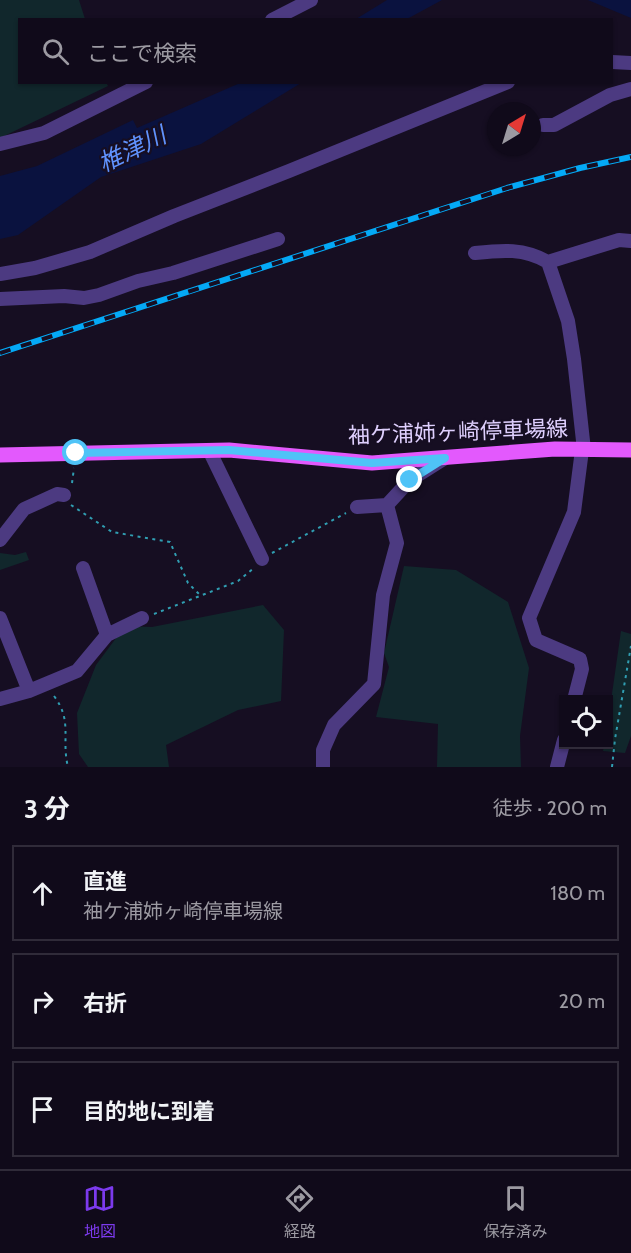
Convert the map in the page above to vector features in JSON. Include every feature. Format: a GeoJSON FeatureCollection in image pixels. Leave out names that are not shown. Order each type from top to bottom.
{"type":"FeatureCollection","features":[{"type":"Feature","properties":{"kind":"main road","name":"袖ケ浦姉ヶ崎停車場線"},"geometry":{"type":"LineString","coordinates":[[0,455],[229,450],[372,463],[555,449],[631,450]]}},
{"type":"Feature","properties":{"kind":"street"},"geometry":{"type":"LineString","coordinates":[[276,18],[311,0]]}},
{"type":"Feature","properties":{"kind":"street"},"geometry":{"type":"LineString","coordinates":[[613,62],[631,63]]}},
{"type":"Feature","properties":{"kind":"street"},"geometry":{"type":"LineString","coordinates":[[0,144],[44,134],[142,84]]}},
{"type":"Feature","properties":{"kind":"street"},"geometry":{"type":"LineString","coordinates":[[0,274],[35,268],[90,252],[503,84]]}},
{"type":"Feature","properties":{"kind":"street"},"geometry":{"type":"LineString","coordinates":[[543,124],[554,125],[610,95],[631,89]]}},
{"type":"Feature","properties":{"kind":"street"},"geometry":{"type":"LineString","coordinates":[[2,299],[64,296],[84,298],[99,295],[278,239]]}},
{"type":"Feature","properties":{"kind":"street"},"geometry":{"type":"LineString","coordinates":[[548,262],[625,241]]}},
{"type":"Feature","properties":{"kind":"street"},"geometry":{"type":"LineString","coordinates":[[475,253],[519,250],[548,262],[568,321],[583,450],[574,512],[529,618],[536,640],[580,659],[582,669],[575,695]]}},
{"type":"Feature","properties":{"kind":"street"},"geometry":{"type":"LineString","coordinates":[[209,450],[262,560]]}},
{"type":"Feature","properties":{"kind":"street"},"geometry":{"type":"LineString","coordinates":[[357,507],[387,505],[410,480],[445,458]]}},
{"type":"Feature","properties":{"kind":"street"},"geometry":{"type":"LineString","coordinates":[[0,540],[24,509],[57,494],[64,495]]}},
{"type":"Feature","properties":{"kind":"street"},"geometry":{"type":"LineString","coordinates":[[323,767],[322,750],[334,724],[374,684],[383,595],[397,543],[387,505]]}},
{"type":"Feature","properties":{"kind":"street"},"geometry":{"type":"LineString","coordinates":[[83,568],[106,635]]}},
{"type":"Feature","properties":{"kind":"street"},"geometry":{"type":"LineString","coordinates":[[0,618],[30,691]]}},
{"type":"Feature","properties":{"kind":"street"},"geometry":{"type":"LineString","coordinates":[[0,699],[30,691],[77,671],[106,635],[142,618]]}},
{"type":"Feature","properties":{"kind":"street"},"geometry":{"type":"LineString","coordinates":[[557,767],[562,749]]}},
{"type":"Feature","properties":{"kind":"path"},"geometry":{"type":"LineString","coordinates":[[76,453],[70,494],[64,495],[72,506],[112,532],[170,542],[188,583],[202,596]]}},
{"type":"Feature","properties":{"kind":"path"},"geometry":{"type":"LineString","coordinates":[[612,767],[631,646]]}},
{"type":"Feature","properties":{"kind":"path"},"geometry":{"type":"LineString","coordinates":[[45,684],[62,706],[65,718],[65,756],[68,767]]}},
{"type":"Feature","properties":{"kind":"green space"},"geometry":{"type":"Polygon","coordinates":[[[0,0],[79,0],[85,18],[18,18],[18,84],[107,84],[108,86],[0,138],[0,0]]]}},
{"type":"Feature","properties":{"kind":"green space"},"geometry":{"type":"Polygon","coordinates":[[[26,552],[29,560],[0,570],[0,553],[15,555],[26,552]]]}},
{"type":"Feature","properties":{"kind":"green space"},"geometry":{"type":"Polygon","coordinates":[[[404,566],[456,570],[508,602],[529,668],[520,736],[521,767],[437,767],[438,724],[376,717],[389,667],[384,653],[404,566]]]}},
{"type":"Feature","properties":{"kind":"green space"},"geometry":{"type":"Polygon","coordinates":[[[263,605],[284,630],[281,701],[238,710],[166,745],[169,767],[88,767],[79,754],[77,713],[96,665],[125,626],[152,627],[263,605]]]}},
{"type":"Feature","properties":{"kind":"green space"},"geometry":{"type":"Polygon","coordinates":[[[621,631],[631,634],[631,736],[625,753],[603,751],[603,749],[613,749],[612,695],[621,631]]]}},
{"type":"Feature","properties":{"kind":"water"},"geometry":{"type":"Polygon","coordinates":[[[387,0],[442,0],[409,18],[358,18],[387,0]]]}},
{"type":"Feature","properties":{"kind":"water"},"geometry":{"type":"Polygon","coordinates":[[[588,0],[631,0],[631,18],[588,0]]]}},
{"type":"Feature","properties":{"kind":"water","name":"椎津川"},"geometry":{"type":"Polygon","coordinates":[[[238,84],[299,84],[201,144],[101,177],[18,235],[0,239],[0,176],[37,166],[133,120],[137,128],[238,84]]]}},
{"type":"Feature","properties":{"kind":"railway"},"geometry":{"type":"LineString","coordinates":[[0,353],[507,188],[631,157]]}},
{"type":"Feature","properties":{"kind":"route"},"geometry":{"type":"LineString","coordinates":[[76,453],[229,450],[372,463],[445,458],[410,480]]}}]}
